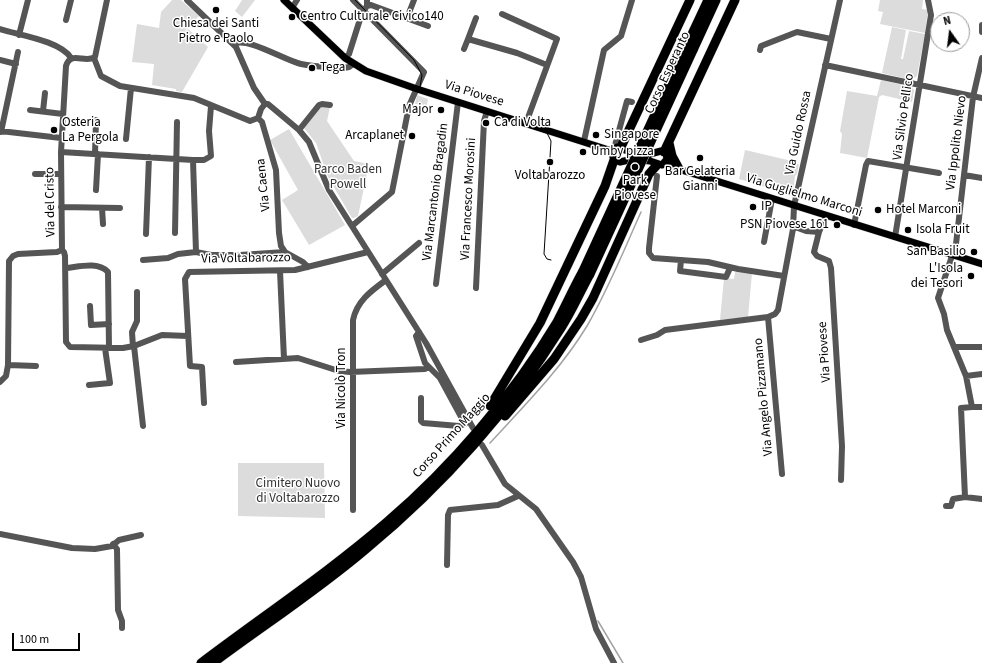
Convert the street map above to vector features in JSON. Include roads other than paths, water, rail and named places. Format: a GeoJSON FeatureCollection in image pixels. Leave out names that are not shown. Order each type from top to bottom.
{"type":"FeatureCollection","features":[{"type":"Feature","properties":{"kind":"highway"},"geometry":{"type":"LineString","coordinates":[[450,466],[480,422],[540,323],[605,186],[615,152],[690,0]]}},
{"type":"Feature","properties":{"kind":"highway","name":"Corso Esperanto"},"geometry":{"type":"LineString","coordinates":[[690,48],[708,0]]}},
{"type":"Feature","properties":{"kind":"highway","name":"Corso Esperanto"},"geometry":{"type":"LineString","coordinates":[[640,156],[690,48],[716,0]]}},
{"type":"Feature","properties":{"kind":"highway"},"geometry":{"type":"LineString","coordinates":[[664,152],[735,0]]}},
{"type":"Feature","properties":{"kind":"highway"},"geometry":{"type":"LineString","coordinates":[[669,143],[672,156],[680,169]]}},
{"type":"Feature","properties":{"kind":"highway","name":"Corso Primo Maggio"},"geometry":{"type":"LineString","coordinates":[[213,663],[365,550],[421,500],[450,466],[559,324],[583,270],[640,156]]}},
{"type":"Feature","properties":{"kind":"highway"},"geometry":{"type":"LineString","coordinates":[[450,466],[478,445],[521,399],[568,340],[593,298],[649,174],[662,164]]}},
{"type":"Feature","properties":{"kind":"highway","name":"Corso Primo Maggio"},"geometry":{"type":"LineString","coordinates":[[201,663],[361,543],[450,466]]}},
{"type":"Feature","properties":{"kind":"main road","name":"Via Piovese"},"geometry":{"type":"LineString","coordinates":[[284,0],[345,58],[366,71],[417,89],[615,152],[650,154],[660,151],[664,152]]}},
{"type":"Feature","properties":{"kind":"main road","name":"Via Piovese"},"geometry":{"type":"LineString","coordinates":[[615,152],[617,162],[633,159],[662,164]]}},
{"type":"Feature","properties":{"kind":"main road"},"geometry":{"type":"LineString","coordinates":[[662,164],[667,159],[664,152]]}},
{"type":"Feature","properties":{"kind":"main road","name":"Via Guglielmo Marconi"},"geometry":{"type":"LineString","coordinates":[[662,164],[982,264]]}},
{"type":"Feature","properties":{"kind":"street"},"geometry":{"type":"LineString","coordinates":[[19,35],[28,0]]}},
{"type":"Feature","properties":{"kind":"street"},"geometry":{"type":"LineString","coordinates":[[66,20],[72,0]]}},
{"type":"Feature","properties":{"kind":"street"},"geometry":{"type":"LineString","coordinates":[[0,29],[58,46],[68,53],[71,58],[77,57],[89,60],[94,58],[97,54],[107,0]]}},
{"type":"Feature","properties":{"kind":"street"},"geometry":{"type":"LineString","coordinates":[[187,0],[234,44],[242,58],[254,88],[265,104],[268,104],[299,130],[309,142],[326,184],[419,332],[473,428]]}},
{"type":"Feature","properties":{"kind":"street"},"geometry":{"type":"LineString","coordinates":[[292,8],[297,0]]}},
{"type":"Feature","properties":{"kind":"street"},"geometry":{"type":"LineString","coordinates":[[352,226],[392,192],[409,106],[413,93],[417,89],[424,72],[366,6],[353,0]]}},
{"type":"Feature","properties":{"kind":"street"},"geometry":{"type":"LineString","coordinates":[[407,18],[414,0]]}},
{"type":"Feature","properties":{"kind":"street"},"geometry":{"type":"LineString","coordinates":[[584,141],[604,50],[622,36],[632,0]]}},
{"type":"Feature","properties":{"kind":"street","name":"Via Guido Rossa"},"geometry":{"type":"LineString","coordinates":[[794,206],[840,0]]}},
{"type":"Feature","properties":{"kind":"street","name":"Via Silvio Pellico"},"geometry":{"type":"LineString","coordinates":[[895,237],[908,168],[932,15],[928,0]]}},
{"type":"Feature","properties":{"kind":"street"},"geometry":{"type":"LineString","coordinates":[[366,6],[371,5],[428,26]]}},
{"type":"Feature","properties":{"kind":"street"},"geometry":{"type":"LineString","coordinates":[[345,58],[349,54],[366,6]]}},
{"type":"Feature","properties":{"kind":"street"},"geometry":{"type":"LineString","coordinates":[[502,14],[557,39],[534,97],[526,123]]}},
{"type":"Feature","properties":{"kind":"street"},"geometry":{"type":"LineString","coordinates":[[464,49],[476,18]]}},
{"type":"Feature","properties":{"kind":"street"},"geometry":{"type":"LineString","coordinates":[[982,25],[982,32]]}},
{"type":"Feature","properties":{"kind":"street"},"geometry":{"type":"LineString","coordinates":[[760,50],[761,46],[769,42],[797,32],[831,39]]}},
{"type":"Feature","properties":{"kind":"street"},"geometry":{"type":"LineString","coordinates":[[468,39],[517,53],[547,65]]}},
{"type":"Feature","properties":{"kind":"street"},"geometry":{"type":"LineString","coordinates":[[234,44],[238,42],[250,45],[300,64],[344,68],[353,64]]}},
{"type":"Feature","properties":{"kind":"street"},"geometry":{"type":"LineString","coordinates":[[18,52],[0,132],[62,138]]}},
{"type":"Feature","properties":{"kind":"street","name":"Via del Cristo"},"geometry":{"type":"LineString","coordinates":[[0,382],[6,376],[8,365],[10,258],[18,254],[57,252],[62,250],[60,174],[61,152],[65,70],[67,62],[71,58]]}},
{"type":"Feature","properties":{"kind":"street"},"geometry":{"type":"LineString","coordinates":[[94,58],[97,60],[99,72],[103,78],[113,84],[184,95],[250,121],[258,118],[261,108],[265,104]]}},
{"type":"Feature","properties":{"kind":"street","name":"Via Ippolito Nievo"},"geometry":{"type":"LineString","coordinates":[[972,407],[966,376],[954,347],[938,298],[953,255],[973,96],[982,58]]}},
{"type":"Feature","properties":{"kind":"street"},"geometry":{"type":"LineString","coordinates":[[0,60],[16,64]]}},
{"type":"Feature","properties":{"kind":"street"},"geometry":{"type":"LineString","coordinates":[[825,65],[982,98]]}},
{"type":"Feature","properties":{"kind":"street"},"geometry":{"type":"LineString","coordinates":[[126,139],[131,88]]}},
{"type":"Feature","properties":{"kind":"street"},"geometry":{"type":"LineString","coordinates":[[43,111],[45,93]]}},
{"type":"Feature","properties":{"kind":"street"},"geometry":{"type":"LineString","coordinates":[[615,152],[627,101],[632,102]]}},
{"type":"Feature","properties":{"kind":"street","name":"Via Marcantonio Bragadin"},"geometry":{"type":"LineString","coordinates":[[436,284],[458,102]]}},
{"type":"Feature","properties":{"kind":"street"},"geometry":{"type":"LineString","coordinates":[[299,130],[319,106],[322,104],[330,105]]}},
{"type":"Feature","properties":{"kind":"street"},"geometry":{"type":"LineString","coordinates":[[61,152],[204,160],[211,156],[211,106]]}},
{"type":"Feature","properties":{"kind":"street"},"geometry":{"type":"LineString","coordinates":[[30,110],[63,114]]}},
{"type":"Feature","properties":{"kind":"street","name":"Via Francesco Morosini"},"geometry":{"type":"LineString","coordinates":[[476,288],[484,121],[487,111]]}},
{"type":"Feature","properties":{"kind":"street","name":"Via Caena"},"geometry":{"type":"LineString","coordinates":[[258,118],[262,122],[274,159],[278,185],[280,242],[285,252]]}},
{"type":"Feature","properties":{"kind":"street"},"geometry":{"type":"LineString","coordinates":[[96,120],[96,190]]}},
{"type":"Feature","properties":{"kind":"street"},"geometry":{"type":"LineString","coordinates":[[175,233],[176,122]]}},
{"type":"Feature","properties":{"kind":"street"},"geometry":{"type":"LineString","coordinates":[[146,234],[149,157]]}},
{"type":"Feature","properties":{"kind":"street"},"geometry":{"type":"LineString","coordinates":[[193,160],[196,252]]}},
{"type":"Feature","properties":{"kind":"street"},"geometry":{"type":"LineString","coordinates":[[854,224],[866,162],[939,173]]}},
{"type":"Feature","properties":{"kind":"street"},"geometry":{"type":"LineString","coordinates":[[35,174],[60,174]]}},
{"type":"Feature","properties":{"kind":"street"},"geometry":{"type":"LineString","coordinates":[[657,176],[650,253],[653,258],[708,262],[730,268],[784,276]]}},
{"type":"Feature","properties":{"kind":"street"},"geometry":{"type":"LineString","coordinates":[[964,176],[982,178]]}},
{"type":"Feature","properties":{"kind":"street"},"geometry":{"type":"LineString","coordinates":[[764,242],[772,199]]}},
{"type":"Feature","properties":{"kind":"street"},"geometry":{"type":"LineString","coordinates":[[768,318],[775,314],[778,310],[793,229],[794,206]]}},
{"type":"Feature","properties":{"kind":"street"},"geometry":{"type":"LineString","coordinates":[[61,207],[120,208]]}},
{"type":"Feature","properties":{"kind":"street"},"geometry":{"type":"LineString","coordinates":[[102,208],[103,224]]}},
{"type":"Feature","properties":{"kind":"street","name":"Via Piovese"},"geometry":{"type":"LineString","coordinates":[[826,216],[819,232],[815,254],[826,259],[831,268],[842,446],[841,480]]}},
{"type":"Feature","properties":{"kind":"street"},"geometry":{"type":"LineString","coordinates":[[793,229],[795,227],[806,231],[819,232]]}},
{"type":"Feature","properties":{"kind":"street"},"geometry":{"type":"LineString","coordinates":[[382,274],[419,243]]}},
{"type":"Feature","properties":{"kind":"street"},"geometry":{"type":"LineString","coordinates":[[62,250],[65,254],[66,268],[67,346],[72,348],[134,346],[162,335],[188,336]]}},
{"type":"Feature","properties":{"kind":"street"},"geometry":{"type":"LineString","coordinates":[[142,260],[168,258],[178,254],[196,252],[211,255],[240,255],[285,252],[303,262],[308,267]]}},
{"type":"Feature","properties":{"kind":"street","name":"Via Voltabarozzo"},"geometry":{"type":"LineString","coordinates":[[204,403],[202,367],[192,367],[190,362],[185,279],[189,272],[295,270],[368,252]]}},
{"type":"Feature","properties":{"kind":"street"},"geometry":{"type":"LineString","coordinates":[[681,260],[680,271],[726,277],[730,268]]}},
{"type":"Feature","properties":{"kind":"street"},"geometry":{"type":"LineString","coordinates":[[66,268],[99,267],[106,270],[108,275],[109,324],[107,348],[110,383],[89,385]]}},
{"type":"Feature","properties":{"kind":"street"},"geometry":{"type":"LineString","coordinates":[[280,270],[284,359]]}},
{"type":"Feature","properties":{"kind":"street","name":"Via Nicolò Tron"},"geometry":{"type":"LineString","coordinates":[[353,510],[353,320],[355,309],[366,296],[386,280]]}},
{"type":"Feature","properties":{"kind":"street"},"geometry":{"type":"LineString","coordinates":[[137,292],[137,321],[132,332],[143,426]]}},
{"type":"Feature","properties":{"kind":"street"},"geometry":{"type":"LineString","coordinates":[[90,306],[91,332]]}},
{"type":"Feature","properties":{"kind":"street","name":"Via Angelo Pizzamano"},"geometry":{"type":"LineString","coordinates":[[641,340],[657,335],[665,330],[768,318],[782,474]]}},
{"type":"Feature","properties":{"kind":"street"},"geometry":{"type":"LineString","coordinates":[[91,325],[109,324]]}},
{"type":"Feature","properties":{"kind":"street"},"geometry":{"type":"LineString","coordinates":[[419,332],[416,336],[421,354],[428,367],[440,378],[465,424],[459,426],[422,423],[421,398]]}},
{"type":"Feature","properties":{"kind":"street"},"geometry":{"type":"LineString","coordinates":[[954,347],[982,347]]}},
{"type":"Feature","properties":{"kind":"street"},"geometry":{"type":"LineString","coordinates":[[236,362],[300,358],[339,370],[353,372],[425,369],[428,367]]}},
{"type":"Feature","properties":{"kind":"street"},"geometry":{"type":"LineString","coordinates":[[8,365],[36,366]]}},
{"type":"Feature","properties":{"kind":"street"},"geometry":{"type":"LineString","coordinates":[[966,376],[982,374]]}},
{"type":"Feature","properties":{"kind":"street"},"geometry":{"type":"LineString","coordinates":[[965,497],[961,408],[982,407]]}},
{"type":"Feature","properties":{"kind":"street"},"geometry":{"type":"LineString","coordinates":[[482,445],[499,476],[518,496],[536,509],[573,562],[581,577],[596,629],[614,663]]}},
{"type":"Feature","properties":{"kind":"street"},"geometry":{"type":"LineString","coordinates":[[447,565],[448,515],[450,510],[492,506],[510,501],[518,496]]}},
{"type":"Feature","properties":{"kind":"street"},"geometry":{"type":"LineString","coordinates":[[946,506],[953,505],[955,498],[965,497],[982,499]]}},
{"type":"Feature","properties":{"kind":"street"},"geometry":{"type":"LineString","coordinates":[[0,534],[78,548],[95,549],[113,544],[119,540],[141,535]]}},
{"type":"Feature","properties":{"kind":"street"},"geometry":{"type":"LineString","coordinates":[[113,544],[117,549],[118,610],[122,621],[122,628]]}},
{"type":"Feature","properties":{"kind":"waterway"},"geometry":{"type":"LineString","coordinates":[[490,443],[542,387],[577,342],[616,270],[641,212]]}},
{"type":"Feature","properties":{"kind":"waterway"},"geometry":{"type":"LineString","coordinates":[[598,621],[623,663]]}},
{"type":"Feature","properties":{"kind":"tram line"},"geometry":{"type":"LineString","coordinates":[[281,0],[335,51],[357,68],[405,87],[547,133],[551,141],[544,254],[547,259],[551,260]]}},
{"type":"Feature","properties":{"kind":"tram line"},"geometry":{"type":"LineString","coordinates":[[355,0],[414,60],[422,75],[420,87],[428,91]]}},
{"type":"Feature","properties":{"kind":"place","name":"Chiesa dei Santi Pietro e Paolo"},"geometry":{"type":"Point","coordinates":[216,10]}},
{"type":"Feature","properties":{"kind":"place","name":"Centro Culturale Civico140"},"geometry":{"type":"Point","coordinates":[292,17]}},
{"type":"Feature","properties":{"kind":"place","name":"Tega"},"geometry":{"type":"Point","coordinates":[312,68]}},
{"type":"Feature","properties":{"kind":"place","name":"Major"},"geometry":{"type":"Point","coordinates":[441,110]}},
{"type":"Feature","properties":{"kind":"place","name":"Ca di Volta"},"geometry":{"type":"Point","coordinates":[486,123]}},
{"type":"Feature","properties":{"kind":"place","name":"Osteria La Pergola"},"geometry":{"type":"Point","coordinates":[54,130]}},
{"type":"Feature","properties":{"kind":"place","name":"Singapore"},"geometry":{"type":"Point","coordinates":[596,135]}},
{"type":"Feature","properties":{"kind":"place","name":"Arcaplanet"},"geometry":{"type":"Point","coordinates":[412,136]}},
{"type":"Feature","properties":{"kind":"place","name":"Umby pizza"},"geometry":{"type":"Point","coordinates":[583,152]}},
{"type":"Feature","properties":{"kind":"place","name":"Bar Gelateria Gianni"},"geometry":{"type":"Point","coordinates":[700,158]}},
{"type":"Feature","properties":{"kind":"place","name":"Voltabarozzo"},"geometry":{"type":"Point","coordinates":[550,162]}},
{"type":"Feature","properties":{"kind":"place","name":"Park Piovese"},"geometry":{"type":"Point","coordinates":[635,167]}},
{"type":"Feature","properties":{"kind":"place","name":"IP"},"geometry":{"type":"Point","coordinates":[753,207]}},
{"type":"Feature","properties":{"kind":"place","name":"Hotel Marconi"},"geometry":{"type":"Point","coordinates":[878,210]}},
{"type":"Feature","properties":{"kind":"place","name":"PSN Piovese 161"},"geometry":{"type":"Point","coordinates":[837,225]}},
{"type":"Feature","properties":{"kind":"place","name":"Isola Fruit"},"geometry":{"type":"Point","coordinates":[908,230]}},
{"type":"Feature","properties":{"kind":"place","name":"San Basilio"},"geometry":{"type":"Point","coordinates":[974,252]}},
{"type":"Feature","properties":{"kind":"place","name":"L'Isola dei Tesori"},"geometry":{"type":"Point","coordinates":[971,276]}},
{"type":"Feature","properties":{"kind":"park label","name":"Parco Baden Powell"},"geometry":{"type":"Point","coordinates":[348,178]}},
{"type":"Feature","properties":{"kind":"park label","name":"Cimitero Nuovo di Voltabarozzo"},"geometry":{"type":"Point","coordinates":[298,492]}}]}
